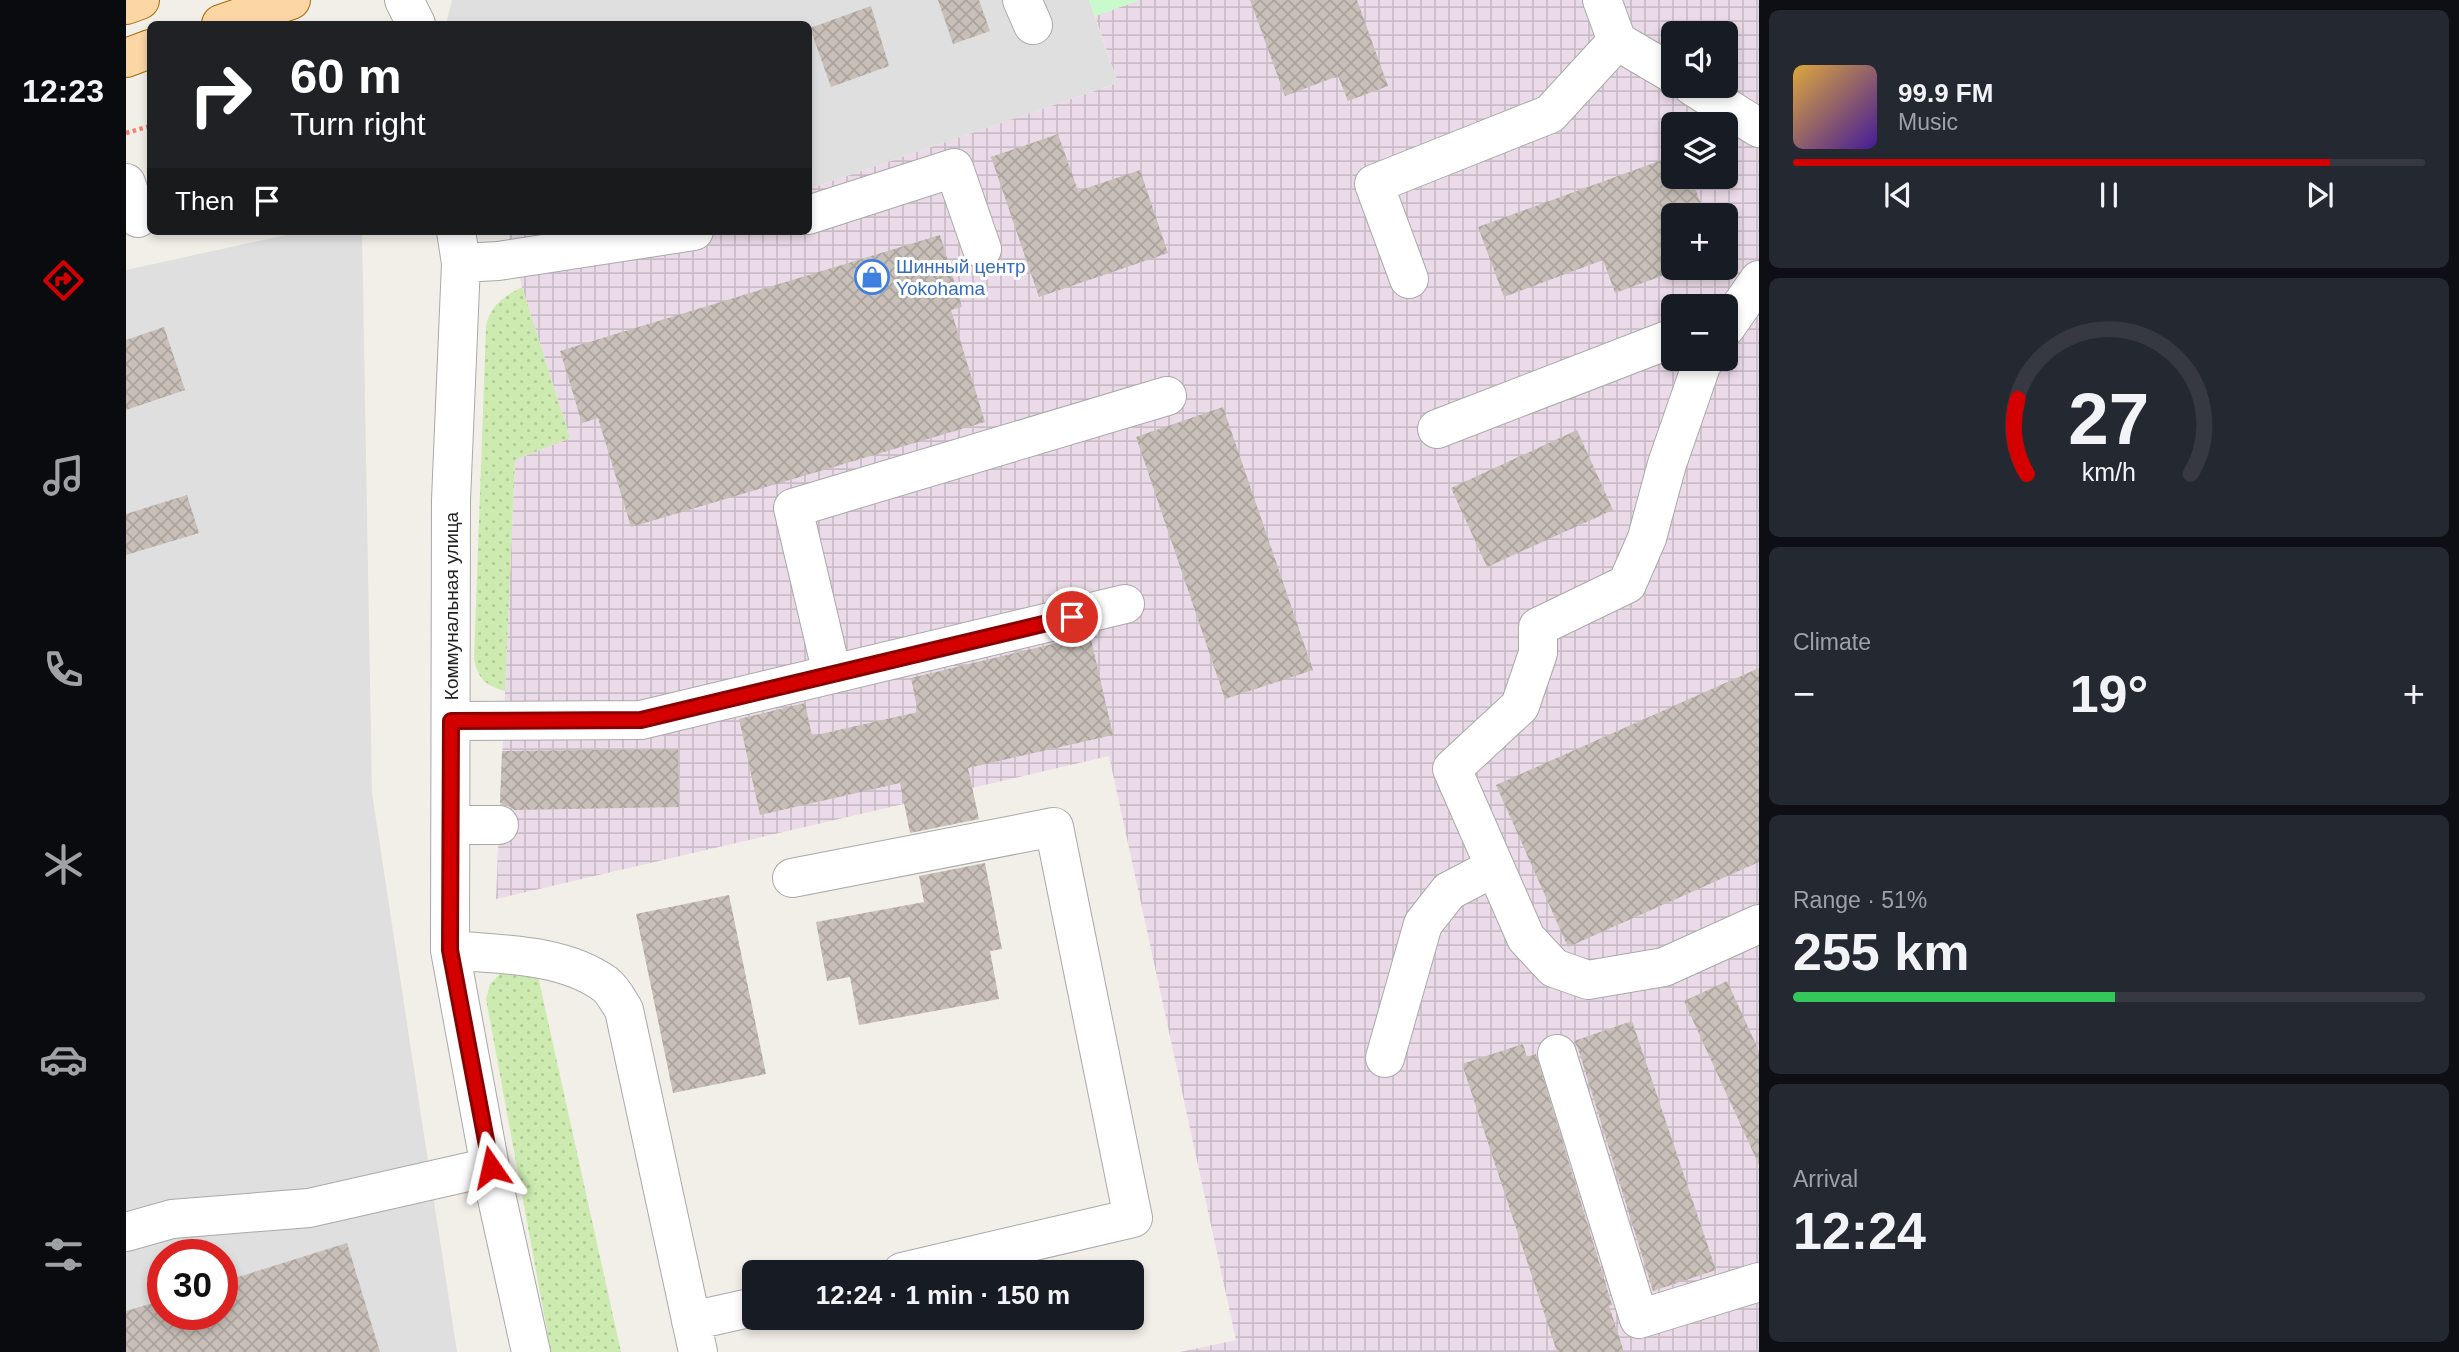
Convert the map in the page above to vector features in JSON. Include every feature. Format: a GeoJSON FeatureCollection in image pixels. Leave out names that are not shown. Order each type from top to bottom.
{"type":"FeatureCollection","features":[{"type":"Feature","properties":{"kind":"main road"},"geometry":{"type":"LineString","coordinates":[[126,5],[140,0]]}},
{"type":"Feature","properties":{"kind":"main road"},"geometry":{"type":"LineString","coordinates":[[230,21],[290,0]]}},
{"type":"Feature","properties":{"kind":"main road"},"geometry":{"type":"LineString","coordinates":[[126,58],[147,50]]}},
{"type":"Feature","properties":{"kind":"street"},"geometry":{"type":"LineString","coordinates":[[404,0],[414,21]]}},
{"type":"Feature","properties":{"kind":"street"},"geometry":{"type":"LineString","coordinates":[[1602,0],[1617,41],[1661,67]]}},
{"type":"Feature","properties":{"kind":"street"},"geometry":{"type":"LineString","coordinates":[[1409,279],[1374,184],[1550,114],[1617,41]]}},
{"type":"Feature","properties":{"kind":"street"},"geometry":{"type":"LineString","coordinates":[[1711,98],[1759,128]]}},
{"type":"Feature","properties":{"kind":"street"},"geometry":{"type":"LineString","coordinates":[[812,214],[954,168],[982,249]]}},
{"type":"Feature","properties":{"kind":"street"},"geometry":{"type":"LineString","coordinates":[[126,183],[138,218]]}},
{"type":"Feature","properties":{"kind":"street"},"geometry":{"type":"LineString","coordinates":[[458,247],[499,261],[668,235]]}},
{"type":"Feature","properties":{"kind":"street","name":"Коммунальная улица"},"geometry":{"type":"LineString","coordinates":[[458,247],[451,500],[450,950],[491,1167],[531,1352]]}},
{"type":"Feature","properties":{"kind":"street"},"geometry":{"type":"LineString","coordinates":[[1738,307],[1759,280]]}},
{"type":"Feature","properties":{"kind":"street"},"geometry":{"type":"LineString","coordinates":[[1437,429],[1661,343]]}},
{"type":"Feature","properties":{"kind":"street"},"geometry":{"type":"LineString","coordinates":[[1698,371],[1667,464],[1647,538],[1627,584],[1538,628],[1538,653],[1520,706],[1452,769],[1526,938],[1554,968],[1588,980],[1664,967],[1759,924]]}},
{"type":"Feature","properties":{"kind":"street"},"geometry":{"type":"LineString","coordinates":[[832,674],[793,508],[1167,396]]}},
{"type":"Feature","properties":{"kind":"street"},"geometry":{"type":"LineString","coordinates":[[451,721],[641,720],[1125,604]]}},
{"type":"Feature","properties":{"kind":"street"},"geometry":{"type":"LineString","coordinates":[[450,825],[499,825]]}},
{"type":"Feature","properties":{"kind":"street"},"geometry":{"type":"LineString","coordinates":[[792,878],[1054,827],[1133,1218],[953,1260]]}},
{"type":"Feature","properties":{"kind":"street"},"geometry":{"type":"LineString","coordinates":[[1385,1058],[1423,923],[1449,891],[1495,867]]}},
{"type":"Feature","properties":{"kind":"street"},"geometry":{"type":"LineString","coordinates":[[450,950],[534,958],[575,968],[607,985],[625,1010],[695,1337],[742,1313]]}},
{"type":"Feature","properties":{"kind":"street"},"geometry":{"type":"LineString","coordinates":[[1557,1054],[1639,1319],[1759,1282]]}},
{"type":"Feature","properties":{"kind":"street"},"geometry":{"type":"LineString","coordinates":[[126,1232],[172,1219],[309,1208],[491,1167]]}},
{"type":"Feature","properties":{"kind":"path"},"geometry":{"type":"LineString","coordinates":[[126,133],[147,127]]}},
{"type":"Feature","properties":{"kind":"shaded area"},"geometry":{"type":"Polygon","coordinates":[[[452,0],[1089,0],[1118,83],[812,188],[812,21],[447,21],[452,0]]]}},
{"type":"Feature","properties":{"kind":"shaded area"},"geometry":{"type":"Polygon","coordinates":[[[1140,0],[1759,0],[1759,1352],[1180,1352],[1236,1340],[1109,756],[496,899],[515,460],[570,438],[522,287],[509,235],[812,235],[812,188],[1118,83],[1095,16],[1140,0]]]}},
{"type":"Feature","properties":{"kind":"shaded area"},"geometry":{"type":"Polygon","coordinates":[[[286,235],[362,235],[372,793],[457,1352],[126,1352],[126,270],[286,235]]]}},
{"type":"Feature","properties":{"kind":"green space"},"geometry":{"type":"Polygon","coordinates":[[[1089,0],[1140,0],[1095,16],[1089,0]]]}},
{"type":"Feature","properties":{"kind":"green space"},"geometry":{"type":"Polygon","coordinates":[[[522,287],[570,438],[515,460],[505,691],[484,680],[477,671],[474,658],[486,327],[498,302],[522,287]]]}},
{"type":"Feature","properties":{"kind":"green space"},"geometry":{"type":"Polygon","coordinates":[[[502,972],[538,976],[621,1352],[551,1352],[486,999],[490,984],[502,972]]]}},
{"type":"Feature","properties":{"kind":"building"},"geometry":{"type":"Polygon","coordinates":[[[938,0],[979,0],[990,31],[953,44],[938,0]]]}},
{"type":"Feature","properties":{"kind":"building"},"geometry":{"type":"Polygon","coordinates":[[[1250,0],[1357,0],[1388,86],[1348,101],[1338,76],[1285,96],[1250,0]]]}},
{"type":"Feature","properties":{"kind":"building"},"geometry":{"type":"Polygon","coordinates":[[[871,6],[889,66],[831,87],[812,27],[871,6]]]}},
{"type":"Feature","properties":{"kind":"building"},"geometry":{"type":"Polygon","coordinates":[[[1058,134],[1078,191],[1140,170],[1168,253],[1039,297],[991,157],[1058,134]]]}},
{"type":"Feature","properties":{"kind":"building"},"geometry":{"type":"Polygon","coordinates":[[[1661,160],[1661,189],[1695,189],[1701,203],[1661,203],[1661,276],[1615,293],[1603,260],[1504,297],[1478,227],[1661,160]]]}},
{"type":"Feature","properties":{"kind":"building"},"geometry":{"type":"Polygon","coordinates":[[[940,235],[962,307],[951,310],[985,422],[631,527],[598,418],[582,423],[560,351],[940,235]]]}},
{"type":"Feature","properties":{"kind":"building"},"geometry":{"type":"Polygon","coordinates":[[[164,327],[185,390],[126,410],[126,340],[164,327]]]}},
{"type":"Feature","properties":{"kind":"building"},"geometry":{"type":"Polygon","coordinates":[[[1223,407],[1313,670],[1225,699],[1136,437],[1223,407]]]}},
{"type":"Feature","properties":{"kind":"building"},"geometry":{"type":"Polygon","coordinates":[[[1577,430],[1613,510],[1487,567],[1451,488],[1577,430]]]}},
{"type":"Feature","properties":{"kind":"building"},"geometry":{"type":"Polygon","coordinates":[[[187,495],[199,533],[126,555],[126,514],[187,495]]]}},
{"type":"Feature","properties":{"kind":"building"},"geometry":{"type":"Polygon","coordinates":[[[1090,635],[1113,735],[968,768],[979,819],[910,833],[900,783],[760,815],[739,719],[805,703],[812,736],[918,712],[911,678],[1090,635]]]}},
{"type":"Feature","properties":{"kind":"building"},"geometry":{"type":"Polygon","coordinates":[[[1759,668],[1759,862],[1568,947],[1496,785],[1759,668]]]}},
{"type":"Feature","properties":{"kind":"building"},"geometry":{"type":"Polygon","coordinates":[[[678,749],[679,807],[514,810],[500,803],[502,751],[678,749]]]}},
{"type":"Feature","properties":{"kind":"building"},"geometry":{"type":"Polygon","coordinates":[[[985,863],[1002,949],[990,951],[999,999],[859,1025],[850,977],[827,981],[816,922],[924,902],[919,876],[985,863]]]}},
{"type":"Feature","properties":{"kind":"building"},"geometry":{"type":"Polygon","coordinates":[[[729,895],[766,1074],[673,1093],[636,914],[729,895]]]}},
{"type":"Feature","properties":{"kind":"building"},"geometry":{"type":"Polygon","coordinates":[[[1727,981],[1759,1051],[1759,1165],[1684,1001],[1727,981]]]}},
{"type":"Feature","properties":{"kind":"building"},"geometry":{"type":"Polygon","coordinates":[[[1632,1021],[1716,1270],[1653,1291],[1574,1041],[1632,1021]]]}},
{"type":"Feature","properties":{"kind":"building"},"geometry":{"type":"Polygon","coordinates":[[[1523,1044],[1527,1057],[1536,1054],[1624,1352],[1557,1352],[1462,1064],[1523,1044]]]}},
{"type":"Feature","properties":{"kind":"building"},"geometry":{"type":"Polygon","coordinates":[[[347,1243],[380,1352],[126,1352],[126,1311],[147,1305],[147,1330],[238,1330],[238,1277],[347,1243]]]}},
{"type":"Feature","properties":{"kind":"place","name":"Шинный центр Yokohama"},"geometry":{"type":"Point","coordinates":[872,277]}},
{"type":"Feature","properties":{"kind":"route"},"geometry":{"type":"LineString","coordinates":[[491,1167],[450,950],[451,721],[641,720],[1072,617]]}}]}
